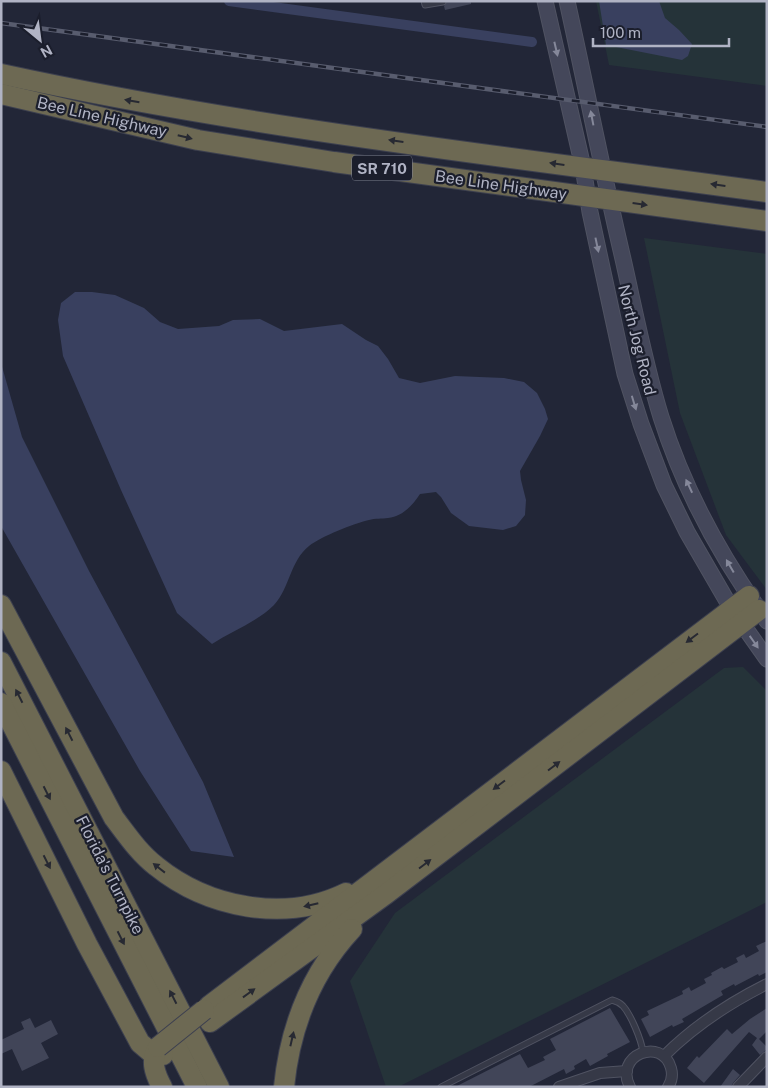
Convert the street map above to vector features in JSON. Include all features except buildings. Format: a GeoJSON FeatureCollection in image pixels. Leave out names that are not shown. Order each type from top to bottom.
{"type":"FeatureCollection","features":[{"type":"Feature","properties":{"kind":"highway","name":"Bee Line Highway"},"geometry":{"type":"LineString","coordinates":[[1,74],[95,94],[212,115],[767,192]]}},
{"type":"Feature","properties":{"kind":"highway","name":"Bee Line Highway"},"geometry":{"type":"LineString","coordinates":[[1,94],[198,140],[334,162],[767,221]]}},
{"type":"Feature","properties":{"kind":"highway"},"geometry":{"type":"LineString","coordinates":[[1,605],[114,818],[132,842],[156,866],[183,885],[213,898],[243,906],[278,909],[303,907],[379,887]]}},
{"type":"Feature","properties":{"kind":"highway"},"geometry":{"type":"LineString","coordinates":[[1,771],[87,944],[140,1043],[158,1052],[173,1050],[207,1016],[736,616],[758,609]]}},
{"type":"Feature","properties":{"kind":"highway","name":"Florida's Turnpike"},"geometry":{"type":"LineString","coordinates":[[1,662],[219,1087]]}},
{"type":"Feature","properties":{"kind":"highway","name":"Florida's Turnpike"},"geometry":{"type":"LineString","coordinates":[[1,703],[197,1087]]}},
{"type":"Feature","properties":{"kind":"highway"},"geometry":{"type":"LineString","coordinates":[[284,1087],[287,1060],[294,1028],[303,1005],[319,972],[379,887]]}},
{"type":"Feature","properties":{"kind":"highway"},"geometry":{"type":"LineString","coordinates":[[158,1052],[155,1073],[162,1087]]}},
{"type":"Feature","properties":{"kind":"main road","name":"North Jog Road"},"geometry":{"type":"LineString","coordinates":[[545,1],[593,168],[609,200],[648,369],[662,418],[684,476],[700,510],[736,577],[758,609]]}},
{"type":"Feature","properties":{"kind":"main road","name":"North Jog Road"},"geometry":{"type":"LineString","coordinates":[[567,1],[593,168],[588,197],[590,212],[623,364],[641,424],[664,485],[680,519],[736,616],[767,659]]}},
{"type":"Feature","properties":{"kind":"street"},"geometry":{"type":"LineString","coordinates":[[664,1056],[710,1017],[767,984]]}},
{"type":"Feature","properties":{"kind":"street"},"geometry":{"type":"LineString","coordinates":[[630,1087],[626,1075],[628,1065],[634,1057],[643,1052],[653,1051],[664,1056],[670,1063],[673,1073],[671,1086]]}},
{"type":"Feature","properties":{"kind":"street"},"geometry":{"type":"LineString","coordinates":[[738,1087],[767,1056]]}},
{"type":"Feature","properties":{"kind":"street"},"geometry":{"type":"LineString","coordinates":[[559,1087],[600,1073],[627,1071]]}},
{"type":"Feature","properties":{"kind":"lane"},"geometry":{"type":"LineString","coordinates":[[425,3],[443,2]]}},
{"type":"Feature","properties":{"kind":"lane"},"geometry":{"type":"LineString","coordinates":[[441,1087],[612,1000],[621,1004],[625,1009],[643,1052]]}},
{"type":"Feature","properties":{"kind":"shaded area"},"geometry":{"type":"Polygon","coordinates":[[[596,1],[767,1],[767,86],[609,65],[596,1]]]}},
{"type":"Feature","properties":{"kind":"shaded area"},"geometry":{"type":"Polygon","coordinates":[[[644,238],[767,254],[767,590],[726,535],[680,413],[644,238]]]}},
{"type":"Feature","properties":{"kind":"shaded area"},"geometry":{"type":"Polygon","coordinates":[[[743,667],[767,691],[767,902],[398,1087],[386,1087],[350,981],[395,913],[724,668],[743,667]]]}},
{"type":"Feature","properties":{"kind":"water"},"geometry":{"type":"Polygon","coordinates":[[[599,1],[659,1],[665,18],[692,44],[688,56],[682,60],[606,45],[599,1]]]}},
{"type":"Feature","properties":{"kind":"water"},"geometry":{"type":"Polygon","coordinates":[[[75,292],[115,295],[144,308],[160,322],[178,329],[219,326],[233,320],[260,319],[284,331],[342,324],[378,346],[399,378],[420,383],[455,376],[504,378],[524,382],[537,393],[548,419],[520,471],[526,500],[525,515],[516,526],[503,530],[469,526],[451,513],[436,492],[420,494],[403,513],[393,517],[371,519],[355,524],[329,534],[309,546],[298,559],[284,591],[274,605],[252,621],[212,644],[177,613],[63,356],[58,320],[61,303],[75,292]]]}},
{"type":"Feature","properties":{"kind":"water"},"geometry":{"type":"Polygon","coordinates":[[[1,363],[22,437],[89,571],[203,782],[234,857],[191,851],[140,771],[1,526],[1,363]]]}},
{"type":"Feature","properties":{"kind":"waterway"},"geometry":{"type":"LineString","coordinates":[[229,1],[532,42]]}},
{"type":"Feature","properties":{"kind":"railway"},"geometry":{"type":"LineString","coordinates":[[1,23],[767,127]]}}]}
